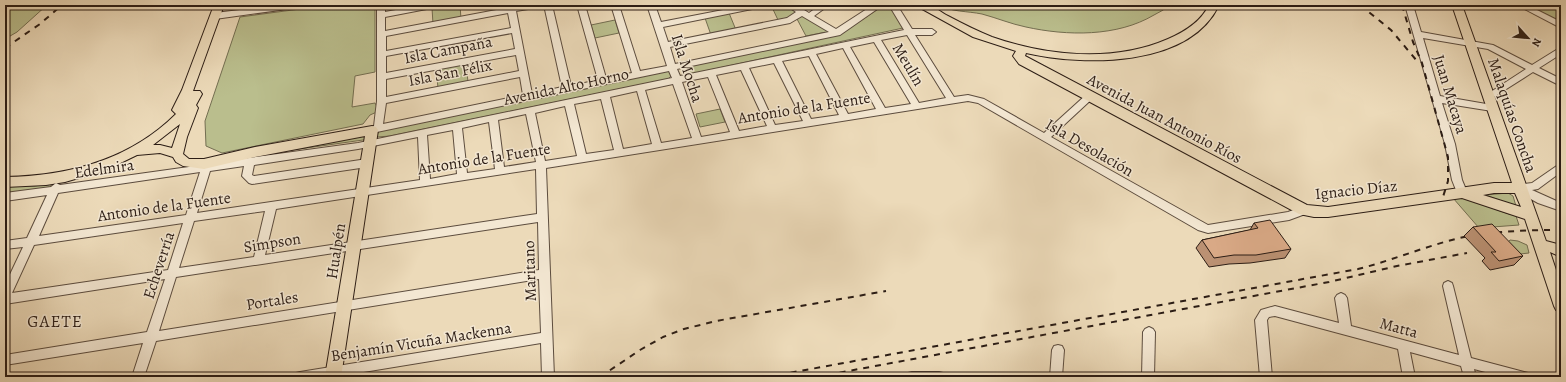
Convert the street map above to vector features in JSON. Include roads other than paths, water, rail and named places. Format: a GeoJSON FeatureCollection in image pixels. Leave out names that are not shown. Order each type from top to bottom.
{"type":"FeatureCollection","features":[{"type":"Feature","properties":{"kind":"main road"},"geometry":{"type":"LineString","coordinates":[[155,137],[176,115],[192,92],[199,78],[200,56],[219,5]]}},
{"type":"Feature","properties":{"kind":"main road","name":"Avenida Juan Antonio Ríos"},"geometry":{"type":"LineString","coordinates":[[920,5],[964,29],[1023,55],[1090,96],[1304,210]]}},
{"type":"Feature","properties":{"kind":"main road"},"geometry":{"type":"LineString","coordinates":[[1023,55],[1106,57],[1139,52],[1161,46],[1188,34],[1203,22],[1214,5]]}},
{"type":"Feature","properties":{"kind":"main road","name":"Malaquías Concha"},"geometry":{"type":"LineString","coordinates":[[1458,5],[1520,188],[1538,235],[1552,254],[1561,306]]}},
{"type":"Feature","properties":{"kind":"main road"},"geometry":{"type":"LineString","coordinates":[[177,154],[189,111],[192,92]]}},
{"type":"Feature","properties":{"kind":"main road"},"geometry":{"type":"LineString","coordinates":[[5,182],[41,182],[57,185],[134,152],[189,111]]}},
{"type":"Feature","properties":{"kind":"main road","name":"Hualpén"},"geometry":{"type":"LineString","coordinates":[[334,374],[366,163],[375,129]]}},
{"type":"Feature","properties":{"kind":"main road","name":"Avenida Alto Horno"},"geometry":{"type":"LineString","coordinates":[[134,152],[160,149],[177,154],[180,159],[187,163],[207,165],[255,152],[375,129]]}},
{"type":"Feature","properties":{"kind":"main road","name":"Ignacio Díaz"},"geometry":{"type":"LineString","coordinates":[[1304,210],[1323,213],[1501,187],[1520,188]]}},
{"type":"Feature","properties":{"kind":"main road"},"geometry":{"type":"LineString","coordinates":[[1462,192],[1532,216]]}},
{"type":"Feature","properties":{"kind":"street"},"geometry":{"type":"LineString","coordinates":[[215,16],[302,5]]}},
{"type":"Feature","properties":{"kind":"street"},"geometry":{"type":"LineString","coordinates":[[375,129],[382,101],[381,5]]}},
{"type":"Feature","properties":{"kind":"street"},"geometry":{"type":"LineString","coordinates":[[381,15],[438,5]]}},
{"type":"Feature","properties":{"kind":"street"},"geometry":{"type":"LineString","coordinates":[[382,34],[512,7],[537,5]]}},
{"type":"Feature","properties":{"kind":"street"},"geometry":{"type":"LineString","coordinates":[[548,5],[567,90]]}},
{"type":"Feature","properties":{"kind":"street"},"geometry":{"type":"LineString","coordinates":[[581,5],[603,82]]}},
{"type":"Feature","properties":{"kind":"street"},"geometry":{"type":"LineString","coordinates":[[615,5],[637,75]]}},
{"type":"Feature","properties":{"kind":"street","name":"Isla Mocha"},"geometry":{"type":"LineString","coordinates":[[653,5],[658,25],[697,140]]}},
{"type":"Feature","properties":{"kind":"street"},"geometry":{"type":"LineString","coordinates":[[658,25],[762,5]]}},
{"type":"Feature","properties":{"kind":"street"},"geometry":{"type":"LineString","coordinates":[[790,5],[837,33]]}},
{"type":"Feature","properties":{"kind":"street"},"geometry":{"type":"LineString","coordinates":[[665,45],[790,20],[825,5]]}},
{"type":"Feature","properties":{"kind":"street","name":"Avenida Alto Horno"},"geometry":{"type":"LineString","coordinates":[[375,129],[837,33],[879,5]]}},
{"type":"Feature","properties":{"kind":"street"},"geometry":{"type":"LineString","coordinates":[[893,5],[951,100]]}},
{"type":"Feature","properties":{"kind":"street","name":"Juan Macaya"},"geometry":{"type":"LineString","coordinates":[[1409,5],[1450,144],[1457,180],[1462,192]]}},
{"type":"Feature","properties":{"kind":"street"},"geometry":{"type":"LineString","coordinates":[[1521,5],[1561,25]]}},
{"type":"Feature","properties":{"kind":"street"},"geometry":{"type":"LineString","coordinates":[[512,7],[528,97]]}},
{"type":"Feature","properties":{"kind":"street"},"geometry":{"type":"LineString","coordinates":[[382,54],[516,30]]}},
{"type":"Feature","properties":{"kind":"street","name":"Avenida Alto Horno"},"geometry":{"type":"LineString","coordinates":[[207,165],[250,162],[370,144],[876,38],[917,30],[932,32]]}},
{"type":"Feature","properties":{"kind":"street"},"geometry":{"type":"LineString","coordinates":[[1417,34],[1495,48],[1561,83]]}},
{"type":"Feature","properties":{"kind":"street","name":"Meulín"},"geometry":{"type":"LineString","coordinates":[[876,38],[916,105]]}},
{"type":"Feature","properties":{"kind":"street"},"geometry":{"type":"LineString","coordinates":[[845,45],[882,111]]}},
{"type":"Feature","properties":{"kind":"street"},"geometry":{"type":"LineString","coordinates":[[1436,99],[1491,102],[1533,68],[1561,50]]}},
{"type":"Feature","properties":{"kind":"street","name":"Isla Campaña"},"geometry":{"type":"LineString","coordinates":[[382,77],[520,51]]}},
{"type":"Feature","properties":{"kind":"street"},"geometry":{"type":"LineString","coordinates":[[811,52],[845,117]]}},
{"type":"Feature","properties":{"kind":"street"},"geometry":{"type":"LineString","coordinates":[[777,59],[808,122]]}},
{"type":"Feature","properties":{"kind":"street"},"geometry":{"type":"LineString","coordinates":[[744,66],[772,128]]}},
{"type":"Feature","properties":{"kind":"street","name":"Isla San Félix"},"geometry":{"type":"LineString","coordinates":[[382,101],[524,73]]}},
{"type":"Feature","properties":{"kind":"street"},"geometry":{"type":"LineString","coordinates":[[711,73],[736,134]]}},
{"type":"Feature","properties":{"kind":"street"},"geometry":{"type":"LineString","coordinates":[[640,88],[657,146]]}},
{"type":"Feature","properties":{"kind":"street"},"geometry":{"type":"LineString","coordinates":[[605,95],[619,152]]}},
{"type":"Feature","properties":{"kind":"street"},"geometry":{"type":"LineString","coordinates":[[1044,138],[1090,96]]}},
{"type":"Feature","properties":{"kind":"street","name":"Antonio de la Fuente"},"geometry":{"type":"LineString","coordinates":[[5,245],[362,194],[808,122],[968,98]]}},
{"type":"Feature","properties":{"kind":"street","name":"Isla Desolación"},"geometry":{"type":"LineString","coordinates":[[968,98],[981,101],[1197,226]]}},
{"type":"Feature","properties":{"kind":"street"},"geometry":{"type":"LineString","coordinates":[[569,102],[582,158]]}},
{"type":"Feature","properties":{"kind":"street","name":"Maritano"},"geometry":{"type":"LineString","coordinates":[[530,111],[541,165],[548,377]]}},
{"type":"Feature","properties":{"kind":"street"},"geometry":{"type":"LineString","coordinates":[[492,118],[500,171]]}},
{"type":"Feature","properties":{"kind":"street"},"geometry":{"type":"LineString","coordinates":[[457,126],[462,177]]}},
{"type":"Feature","properties":{"kind":"street"},"geometry":{"type":"LineString","coordinates":[[422,133],[425,183]]}},
{"type":"Feature","properties":{"kind":"street"},"geometry":{"type":"LineString","coordinates":[[250,162],[247,176],[252,180],[366,163]]}},
{"type":"Feature","properties":{"kind":"street","name":"Edelmira"},"geometry":{"type":"LineString","coordinates":[[5,197],[57,185],[207,165]]}},
{"type":"Feature","properties":{"kind":"street","name":"Echeverría"},"geometry":{"type":"LineString","coordinates":[[138,377],[207,165]]}},
{"type":"Feature","properties":{"kind":"street"},"geometry":{"type":"LineString","coordinates":[[1520,188],[1534,186],[1561,167]]}},
{"type":"Feature","properties":{"kind":"street"},"geometry":{"type":"LineString","coordinates":[[5,298],[57,185]]}},
{"type":"Feature","properties":{"kind":"street"},"geometry":{"type":"LineString","coordinates":[[1520,188],[1534,196],[1561,207]]}},
{"type":"Feature","properties":{"kind":"street"},"geometry":{"type":"LineString","coordinates":[[259,260],[271,207]]}},
{"type":"Feature","properties":{"kind":"street","name":"Ignacio Díaz"},"geometry":{"type":"LineString","coordinates":[[1197,226],[1208,229],[1289,216],[1304,210]]}},
{"type":"Feature","properties":{"kind":"street","name":"Simpson"},"geometry":{"type":"LineString","coordinates":[[5,298],[543,217]]}},
{"type":"Feature","properties":{"kind":"street","name":"Portales"},"geometry":{"type":"LineString","coordinates":[[5,360],[545,274]]}},
{"type":"Feature","properties":{"kind":"street"},"geometry":{"type":"LineString","coordinates":[[1448,286],[1470,377]]}},
{"type":"Feature","properties":{"kind":"street"},"geometry":{"type":"LineString","coordinates":[[1341,298],[1346,329]]}},
{"type":"Feature","properties":{"kind":"street","name":"Matta"},"geometry":{"type":"LineString","coordinates":[[1266,377],[1261,320],[1265,313],[1271,311],[1346,329],[1524,377]]}},
{"type":"Feature","properties":{"kind":"street"},"geometry":{"type":"LineString","coordinates":[[1148,377],[1149,332]]}},
{"type":"Feature","properties":{"kind":"street","name":"Benjamín Vicuña Mackenna"},"geometry":{"type":"LineString","coordinates":[[300,377],[334,374],[547,337]]}},
{"type":"Feature","properties":{"kind":"street"},"geometry":{"type":"LineString","coordinates":[[1403,344],[1409,377]]}},
{"type":"Feature","properties":{"kind":"street"},"geometry":{"type":"LineString","coordinates":[[1056,377],[1058,350]]}},
{"type":"Feature","properties":{"kind":"street"},"geometry":{"type":"LineString","coordinates":[[912,377],[939,377]]}},
{"type":"Feature","properties":{"kind":"railway"},"geometry":{"type":"LineString","coordinates":[[5,48],[40,24],[62,5]]}},
{"type":"Feature","properties":{"kind":"railway"},"geometry":{"type":"LineString","coordinates":[[1360,5],[1391,30],[1417,61]]}},
{"type":"Feature","properties":{"kind":"railway"},"geometry":{"type":"LineString","coordinates":[[1402,5],[1413,42],[1422,63],[1448,157],[1448,181],[1442,200]]}},
{"type":"Feature","properties":{"kind":"railway"},"geometry":{"type":"LineString","coordinates":[[767,377],[1358,269],[1464,237],[1512,231],[1561,230]]}},
{"type":"Feature","properties":{"kind":"railway"},"geometry":{"type":"LineString","coordinates":[[816,377],[1329,282],[1397,266],[1467,253]]}},
{"type":"Feature","properties":{"kind":"railway"},"geometry":{"type":"LineString","coordinates":[[600,377],[640,350],[663,337],[684,329],[716,321],[886,291]]}},
{"type":"Feature","properties":{"kind":"district","name":"GAETE"},"geometry":{"type":"Point","coordinates":[55,321]}}]}
